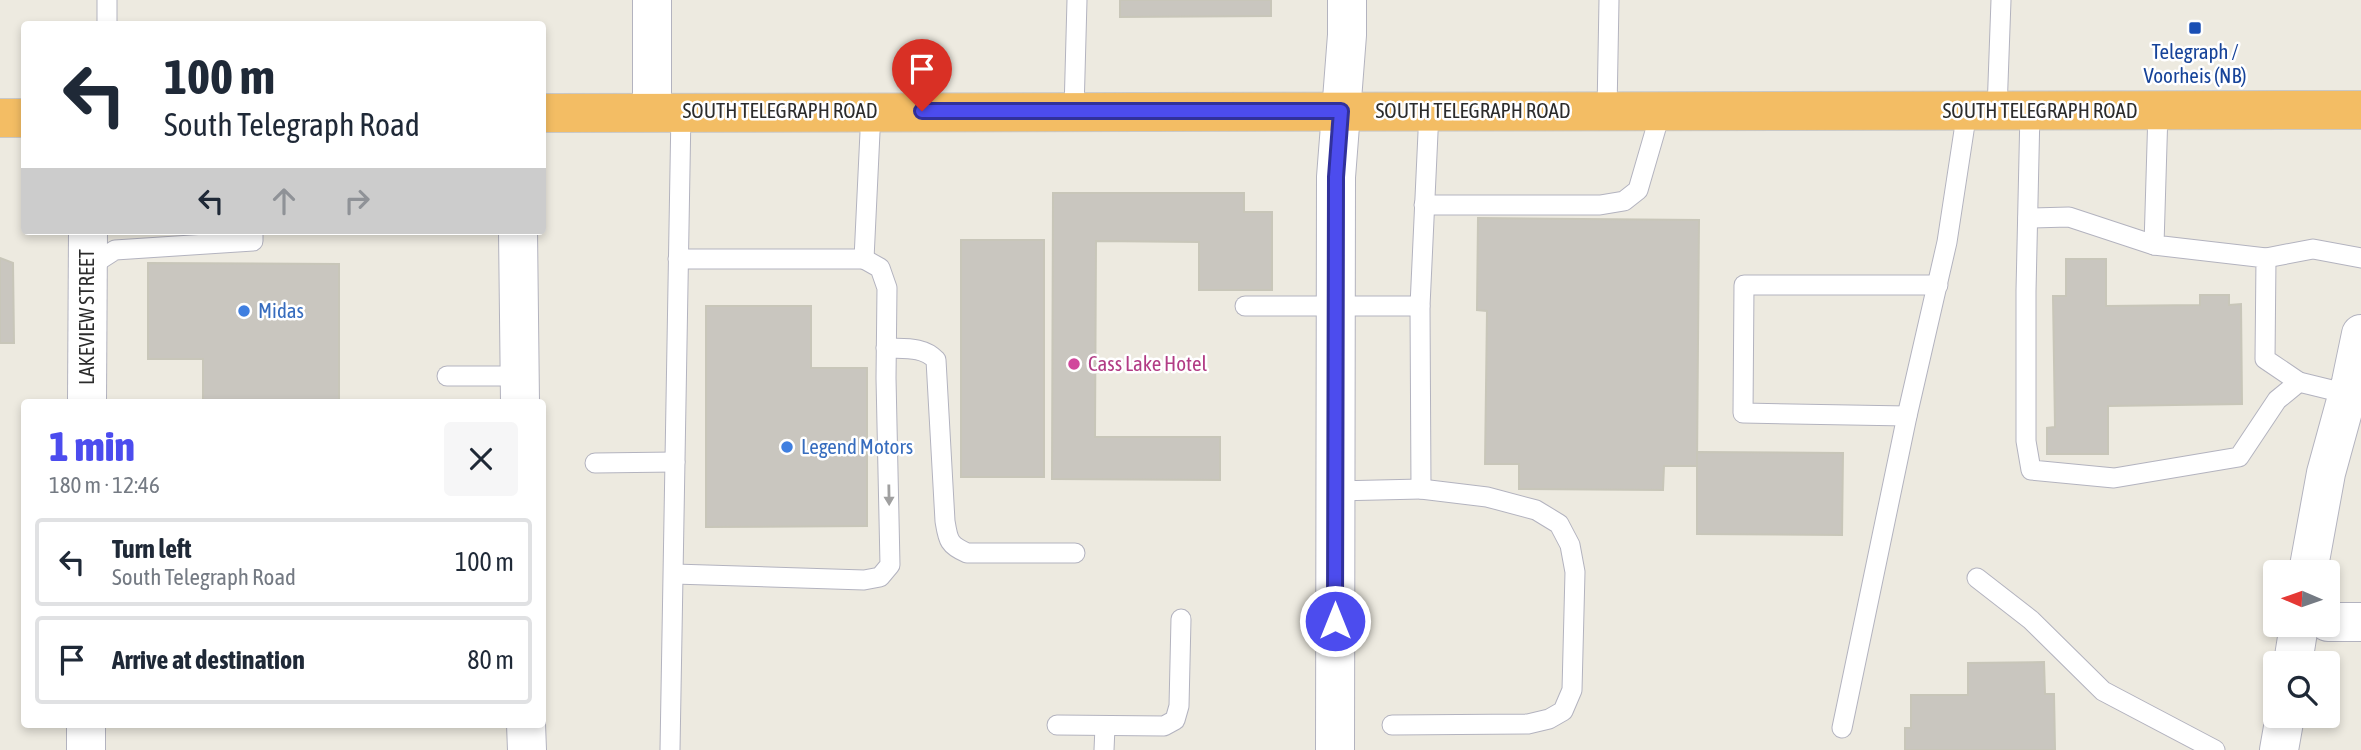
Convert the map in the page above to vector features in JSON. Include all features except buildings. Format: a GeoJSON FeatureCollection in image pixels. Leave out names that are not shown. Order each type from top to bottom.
{"type":"FeatureCollection","features":[{"type":"Feature","properties":{"kind":"highway","name":"SOUTH TELEGRAPH ROAD"},"geometry":{"type":"LineString","coordinates":[[546,113],[2361,110]]}},
{"type":"Feature","properties":{"kind":"highway"},"geometry":{"type":"LineString","coordinates":[[0,118],[21,118]]}},
{"type":"Feature","properties":{"kind":"street"},"geometry":{"type":"LineString","coordinates":[[652,0],[666,111]]}},
{"type":"Feature","properties":{"kind":"street"},"geometry":{"type":"LineString","coordinates":[[1335,750],[1336,177],[1347,0]]}},
{"type":"Feature","properties":{"kind":"street","name":"LAKEVIEW STREET"},"geometry":{"type":"LineString","coordinates":[[87,399],[88,235]]}},
{"type":"Feature","properties":{"kind":"street"},"geometry":{"type":"LineString","coordinates":[[518,235],[520,389]]}},
{"type":"Feature","properties":{"kind":"street"},"geometry":{"type":"LineString","coordinates":[[2310,560],[2326,473],[2356,364]]}},
{"type":"Feature","properties":{"kind":"street"},"geometry":{"type":"LineString","coordinates":[[2340,622],[2361,622]]}},
{"type":"Feature","properties":{"kind":"street"},"geometry":{"type":"LineString","coordinates":[[86,728],[86,750]]}},
{"type":"Feature","properties":{"kind":"street"},"geometry":{"type":"LineString","coordinates":[[526,728],[527,750]]}},
{"type":"Feature","properties":{"kind":"street"},"geometry":{"type":"LineString","coordinates":[[2279,750],[2282,728]]}},
{"type":"Feature","properties":{"kind":"lane"},"geometry":{"type":"LineString","coordinates":[[107,0],[107,21]]}},
{"type":"Feature","properties":{"kind":"lane"},"geometry":{"type":"LineString","coordinates":[[1074,111],[1077,0]]}},
{"type":"Feature","properties":{"kind":"lane"},"geometry":{"type":"LineString","coordinates":[[1607,111],[1609,0]]}},
{"type":"Feature","properties":{"kind":"lane"},"geometry":{"type":"LineString","coordinates":[[2001,0],[1998,111],[2028,218],[2026,441],[2031,470],[2114,478],[2239,457],[2277,400],[2299,382],[2356,364]]}},
{"type":"Feature","properties":{"kind":"lane"},"geometry":{"type":"LineString","coordinates":[[666,111],[678,259],[670,750]]}},
{"type":"Feature","properties":{"kind":"lane"},"geometry":{"type":"LineString","coordinates":[[864,259],[871,111]]}},
{"type":"Feature","properties":{"kind":"lane"},"geometry":{"type":"LineString","coordinates":[[1421,489],[1420,306],[1429,111]]}},
{"type":"Feature","properties":{"kind":"lane"},"geometry":{"type":"LineString","coordinates":[[1424,205],[1600,205],[1624,201],[1638,190],[1661,111]]}},
{"type":"Feature","properties":{"kind":"lane"},"geometry":{"type":"LineString","coordinates":[[1842,728],[1907,416],[1947,242],[1998,111]]}},
{"type":"Feature","properties":{"kind":"lane"},"geometry":{"type":"LineString","coordinates":[[2154,245],[2158,111]]}},
{"type":"Feature","properties":{"kind":"lane"},"geometry":{"type":"LineString","coordinates":[[2028,218],[2069,217],[2154,245],[2266,258],[2313,249],[2361,258]]}},
{"type":"Feature","properties":{"kind":"lane"},"geometry":{"type":"LineString","coordinates":[[88,268],[115,250],[253,241],[253,235]]}},
{"type":"Feature","properties":{"kind":"lane"},"geometry":{"type":"LineString","coordinates":[[2266,258],[2265,359],[2299,382]]}},
{"type":"Feature","properties":{"kind":"lane"},"geometry":{"type":"LineString","coordinates":[[674,574],[864,580],[880,577],[890,565],[887,288],[880,268],[864,259],[678,259]]}},
{"type":"Feature","properties":{"kind":"lane"},"geometry":{"type":"LineString","coordinates":[[1907,416],[1742,413],[1744,285],[1938,285]]}},
{"type":"Feature","properties":{"kind":"lane"},"geometry":{"type":"LineString","coordinates":[[1245,306],[1420,306]]}},
{"type":"Feature","properties":{"kind":"lane"},"geometry":{"type":"LineString","coordinates":[[886,348],[919,350],[930,353],[936,360],[945,521],[948,540],[955,548],[967,553],[1075,553]]}},
{"type":"Feature","properties":{"kind":"lane"},"geometry":{"type":"LineString","coordinates":[[447,376],[520,389]]}},
{"type":"Feature","properties":{"kind":"lane"},"geometry":{"type":"LineString","coordinates":[[595,463],[675,462]]}},
{"type":"Feature","properties":{"kind":"lane"},"geometry":{"type":"LineString","coordinates":[[1335,491],[1421,489],[1487,497],[1535,510],[1559,524],[1570,545],[1574,572],[1572,690],[1563,711],[1549,719],[1528,724],[1392,726]]}},
{"type":"Feature","properties":{"kind":"lane"},"geometry":{"type":"LineString","coordinates":[[1978,578],[2031,620],[2104,691],[2215,750]]}},
{"type":"Feature","properties":{"kind":"lane"},"geometry":{"type":"LineString","coordinates":[[1057,725],[1164,726],[1175,720],[1180,706],[1181,619]]}},
{"type":"Feature","properties":{"kind":"lane"},"geometry":{"type":"LineString","coordinates":[[1104,750],[1105,727]]}},
{"type":"Feature","properties":{"kind":"place","name":"Telegraph / Voorheis (NB)"},"geometry":{"type":"Point","coordinates":[2195,28]}},
{"type":"Feature","properties":{"kind":"place","name":"Midas"},"geometry":{"type":"Point","coordinates":[244,311]}},
{"type":"Feature","properties":{"kind":"place","name":"Cass Lake Hotel"},"geometry":{"type":"Point","coordinates":[1074,364]}},
{"type":"Feature","properties":{"kind":"place","name":"Legend Motors"},"geometry":{"type":"Point","coordinates":[787,447]}},
{"type":"Feature","properties":{"kind":"route"},"geometry":{"type":"LineString","coordinates":[[922,111],[1341,111],[1336,177],[1335,621]]}}]}
